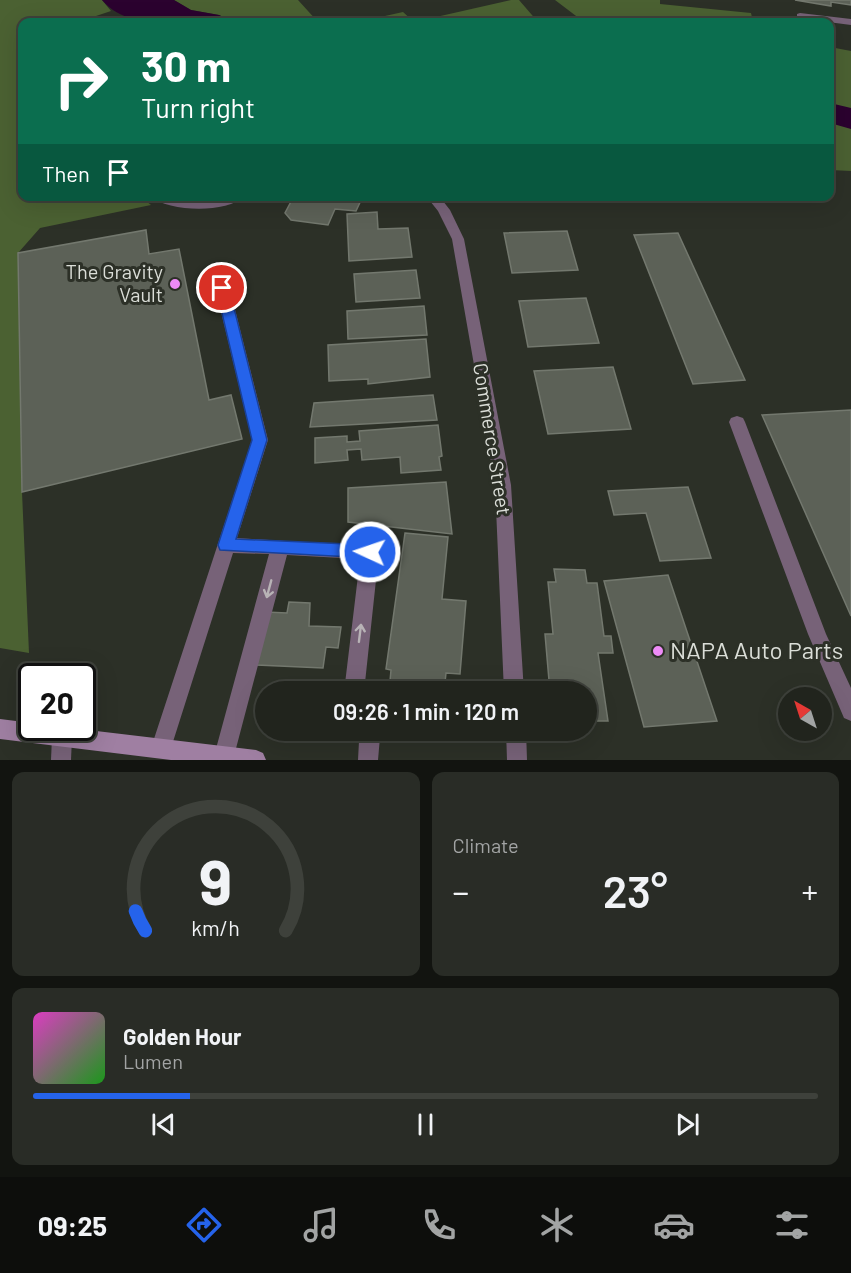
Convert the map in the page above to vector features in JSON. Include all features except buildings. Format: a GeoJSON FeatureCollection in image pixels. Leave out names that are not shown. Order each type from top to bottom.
{"type":"FeatureCollection","features":[{"type":"Feature","properties":{"kind":"main road"},"geometry":{"type":"LineString","coordinates":[[0,729],[18,731]]}},
{"type":"Feature","properties":{"kind":"main road"},"geometry":{"type":"LineString","coordinates":[[96,741],[256,760]]}},
{"type":"Feature","properties":{"kind":"street"},"geometry":{"type":"LineString","coordinates":[[800,16],[817,18]]}},
{"type":"Feature","properties":{"kind":"street"},"geometry":{"type":"LineString","coordinates":[[834,20],[851,22]]}},
{"type":"Feature","properties":{"kind":"street"},"geometry":{"type":"LineString","coordinates":[[175,201],[199,207],[223,205],[230,201]]}},
{"type":"Feature","properties":{"kind":"street","name":"Commerce Street"},"geometry":{"type":"LineString","coordinates":[[436,201],[444,210],[459,238],[503,485],[513,681]]}},
{"type":"Feature","properties":{"kind":"street"},"geometry":{"type":"LineString","coordinates":[[161,748],[260,440],[217,266]]}},
{"type":"Feature","properties":{"kind":"street"},"geometry":{"type":"LineString","coordinates":[[737,422],[817,634],[851,711]]}},
{"type":"Feature","properties":{"kind":"street"},"geometry":{"type":"LineString","coordinates":[[226,545],[370,552],[355,681]]}},
{"type":"Feature","properties":{"kind":"street"},"geometry":{"type":"LineString","coordinates":[[224,756],[280,547]]}},
{"type":"Feature","properties":{"kind":"street"},"geometry":{"type":"LineString","coordinates":[[61,760],[62,741]]}},
{"type":"Feature","properties":{"kind":"street"},"geometry":{"type":"LineString","coordinates":[[368,760],[370,741]]}},
{"type":"Feature","properties":{"kind":"street"},"geometry":{"type":"LineString","coordinates":[[516,741],[517,760]]}},
{"type":"Feature","properties":{"kind":"green space"},"geometry":{"type":"Polygon","coordinates":[[[0,0],[102,0],[111,11],[90,18],[18,18],[18,201],[146,201],[151,205],[40,228],[18,253],[22,492],[29,653],[0,648],[0,0]]]}},
{"type":"Feature","properties":{"kind":"green space"},"geometry":{"type":"Polygon","coordinates":[[[174,0],[298,0],[314,18],[225,18],[191,10],[174,0]]]}},
{"type":"Feature","properties":{"kind":"green space"},"geometry":{"type":"Polygon","coordinates":[[[511,0],[519,0],[535,18],[432,18],[511,0]]]}},
{"type":"Feature","properties":{"kind":"green space"},"geometry":{"type":"Polygon","coordinates":[[[555,0],[660,0],[660,4],[751,13],[752,18],[579,18],[555,0]]]}},
{"type":"Feature","properties":{"kind":"green space"},"geometry":{"type":"Polygon","coordinates":[[[403,12],[410,18],[376,18],[403,12]]]}},
{"type":"Feature","properties":{"kind":"green space"},"geometry":{"type":"Polygon","coordinates":[[[834,48],[851,51],[851,171],[834,170],[834,48]]]}},
{"type":"Feature","properties":{"kind":"shaded area"},"geometry":{"type":"Polygon","coordinates":[[[102,0],[174,0],[191,10],[225,18],[128,18],[102,0]]]}},
{"type":"Feature","properties":{"kind":"waterway"},"geometry":{"type":"LineString","coordinates":[[834,114],[851,119]]}},
{"type":"Feature","properties":{"kind":"place","name":"The Gravity Vault"},"geometry":{"type":"Point","coordinates":[175,284]}},
{"type":"Feature","properties":{"kind":"place","name":"NAPA Auto Parts"},"geometry":{"type":"Point","coordinates":[658,651]}},
{"type":"Feature","properties":{"kind":"route"},"geometry":{"type":"LineString","coordinates":[[222,288],[260,440],[226,545],[370,552]]}}]}
